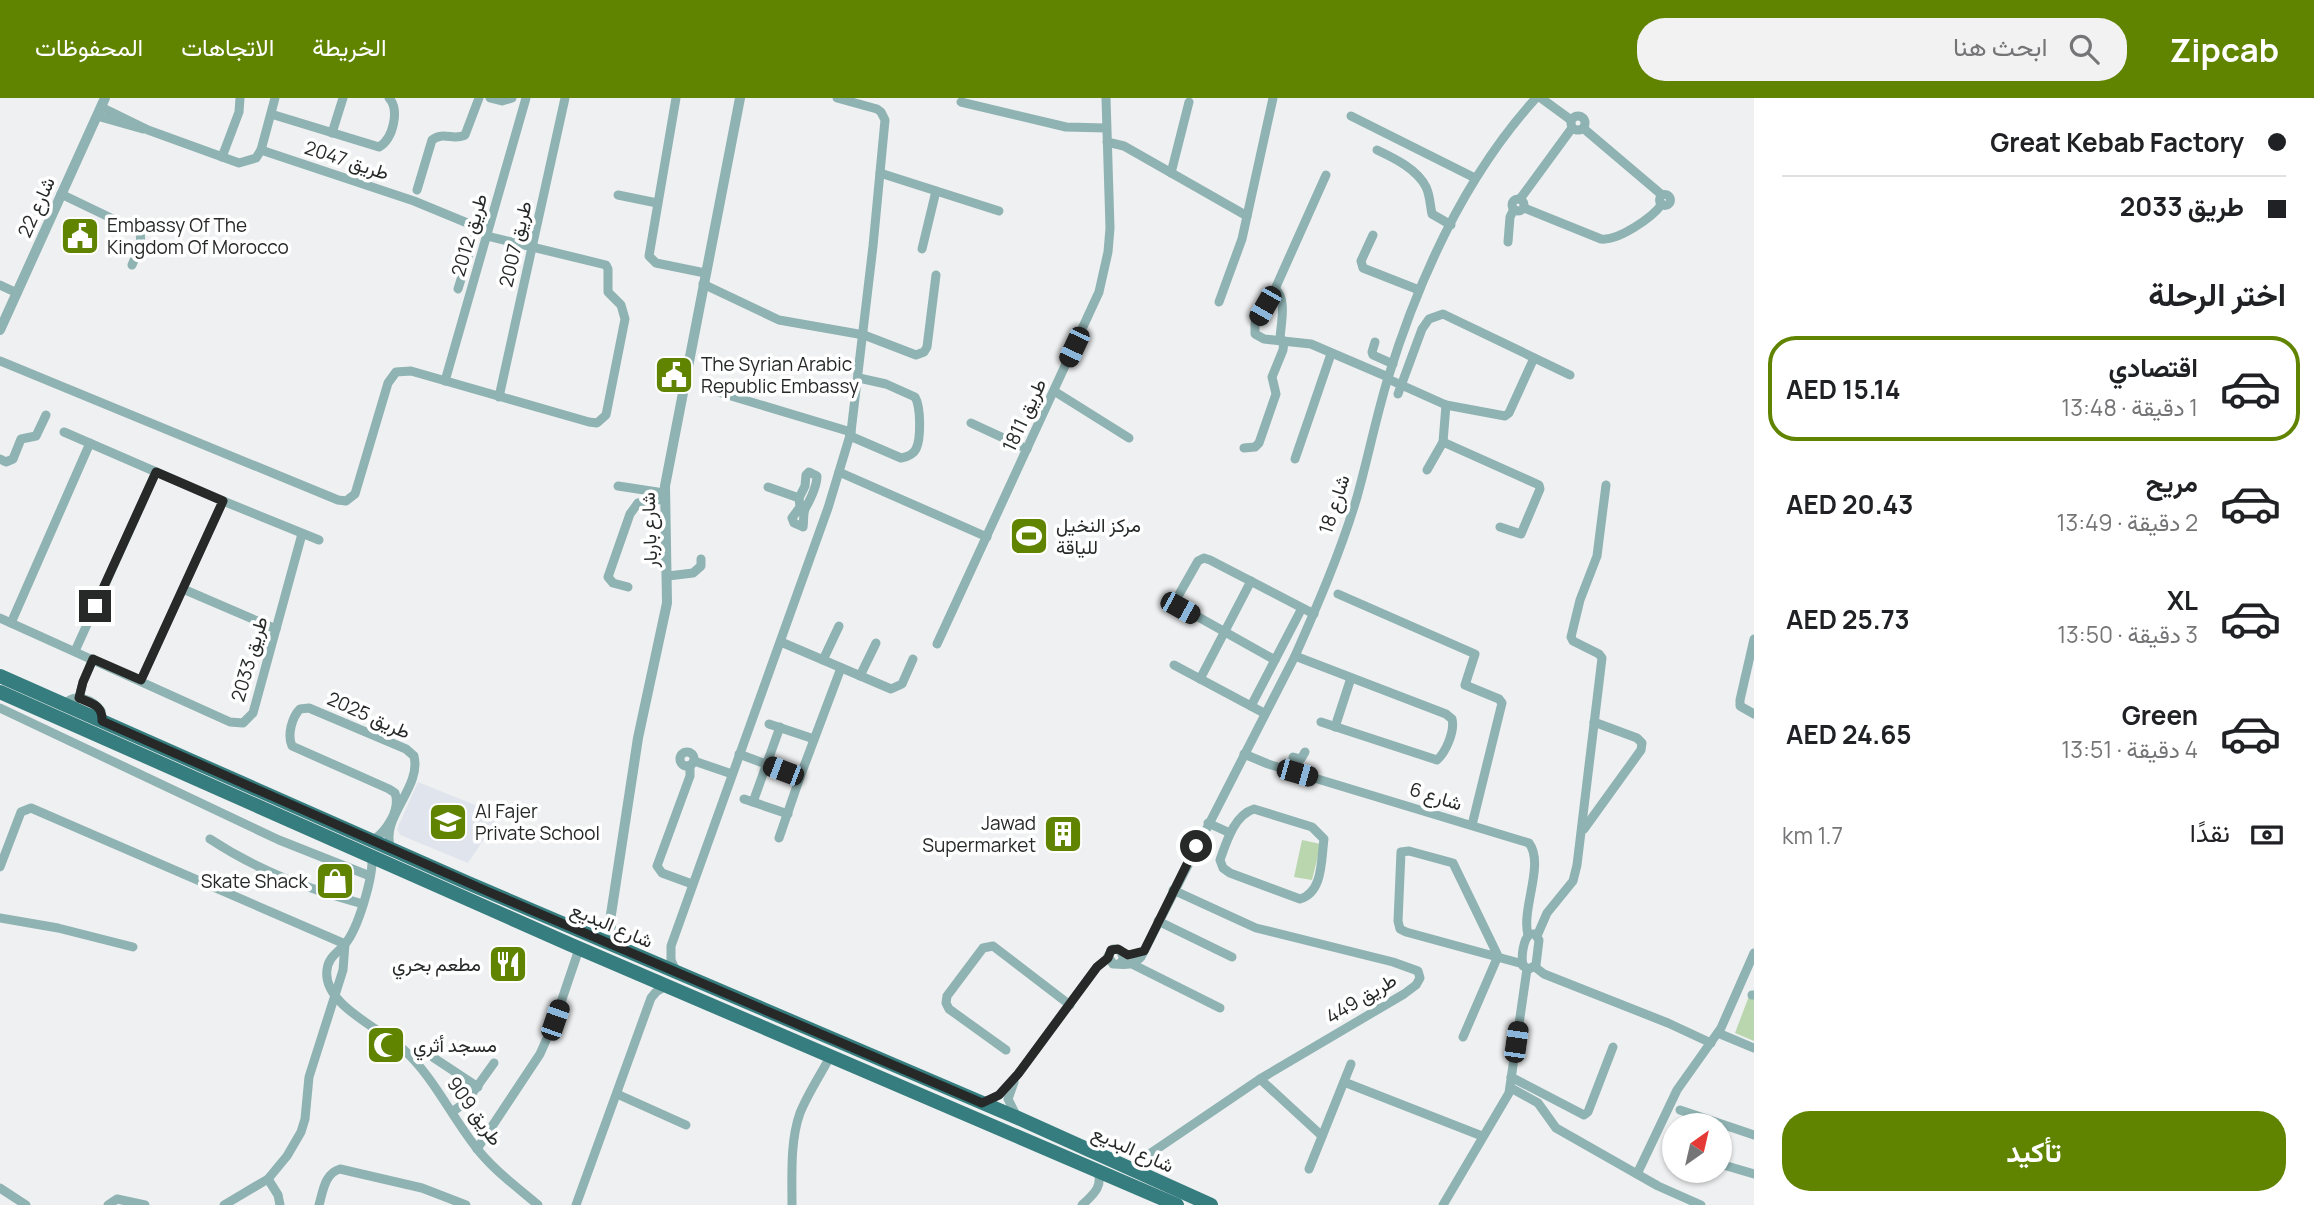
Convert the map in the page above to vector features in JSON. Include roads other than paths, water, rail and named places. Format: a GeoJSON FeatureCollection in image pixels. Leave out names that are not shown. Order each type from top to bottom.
{"type":"FeatureCollection","features":[{"type":"Feature","properties":{"kind":"main road","name":"شارع البديع"},"geometry":{"type":"LineString","coordinates":[[0,676],[653,962],[677,973],[721,1000],[831,1055],[1177,1205]]}},
{"type":"Feature","properties":{"kind":"main road","name":"شارع البديع"},"geometry":{"type":"LineString","coordinates":[[0,692],[639,975],[666,986],[721,1000],[982,1103],[1211,1205]]}},
{"type":"Feature","properties":{"kind":"street"},"geometry":{"type":"LineString","coordinates":[[222,157],[239,112],[240,98]]}},
{"type":"Feature","properties":{"kind":"street"},"geometry":{"type":"LineString","coordinates":[[101,107],[148,130],[239,163],[256,158],[261,150],[275,98]]}},
{"type":"Feature","properties":{"kind":"street"},"geometry":{"type":"LineString","coordinates":[[332,133],[343,98]]}},
{"type":"Feature","properties":{"kind":"street"},"geometry":{"type":"LineString","coordinates":[[271,114],[371,146],[383,145],[388,139],[394,114],[395,106],[389,98]]}},
{"type":"Feature","properties":{"kind":"street"},"geometry":{"type":"LineString","coordinates":[[417,190],[432,140],[442,135],[459,138],[465,135],[479,98]]}},
{"type":"Feature","properties":{"kind":"street"},"geometry":{"type":"LineString","coordinates":[[490,98],[502,101],[512,98]]}},
{"type":"Feature","properties":{"kind":"street","name":"طريق 2012"},"geometry":{"type":"LineString","coordinates":[[445,381],[526,98]]}},
{"type":"Feature","properties":{"kind":"street","name":"طريق 2007"},"geometry":{"type":"LineString","coordinates":[[499,397],[565,98]]}},
{"type":"Feature","properties":{"kind":"street"},"geometry":{"type":"LineString","coordinates":[[676,98],[649,254],[656,264],[704,278],[788,323],[864,335],[913,355],[924,352],[927,347],[936,275]]}},
{"type":"Feature","properties":{"kind":"street","name":"شارع باربار"},"geometry":{"type":"LineString","coordinates":[[618,948],[610,921],[638,738],[667,603],[664,496],[740,98]]}},
{"type":"Feature","properties":{"kind":"street"},"geometry":{"type":"LineString","coordinates":[[677,973],[671,960],[671,946],[781,642],[851,434],[864,335],[885,123],[883,115],[877,109],[837,98]]}},
{"type":"Feature","properties":{"kind":"street","name":"طريق 1811"},"geometry":{"type":"LineString","coordinates":[[937,644],[1099,292],[1110,228],[1106,98]]}},
{"type":"Feature","properties":{"kind":"street"},"geometry":{"type":"LineString","coordinates":[[1219,302],[1239,250],[1273,98]]}},
{"type":"Feature","properties":{"kind":"street"},"geometry":{"type":"LineString","coordinates":[[1538,98],[1573,122]]}},
{"type":"Feature","properties":{"kind":"street","name":"شارع 18"},"geometry":{"type":"LineString","coordinates":[[1132,964],[1144,951],[1314,614],[1356,498],[1388,378],[1419,290],[1475,178],[1500,140],[1538,98]]}},
{"type":"Feature","properties":{"kind":"street"},"geometry":{"type":"LineString","coordinates":[[1519,206],[1601,239],[1609,239],[1652,214],[1662,200],[1583,128],[1577,130],[1551,98]]}},
{"type":"Feature","properties":{"kind":"street"},"geometry":{"type":"LineString","coordinates":[[961,102],[1066,127],[1106,128]]}},
{"type":"Feature","properties":{"kind":"street"},"geometry":{"type":"LineString","coordinates":[[1171,173],[1189,102]]}},
{"type":"Feature","properties":{"kind":"street","name":"شارع 22"},"geometry":{"type":"LineString","coordinates":[[0,330],[101,107]]}},
{"type":"Feature","properties":{"kind":"street"},"geometry":{"type":"LineString","coordinates":[[1351,116],[1475,178]]}},
{"type":"Feature","properties":{"kind":"street"},"geometry":{"type":"LineString","coordinates":[[1508,242],[1510,217],[1573,122]]}},
{"type":"Feature","properties":{"kind":"street"},"geometry":{"type":"LineString","coordinates":[[1107,142],[1124,146],[1247,216]]}},
{"type":"Feature","properties":{"kind":"street","name":"طريق 2047"},"geometry":{"type":"LineString","coordinates":[[261,150],[414,201],[477,227],[458,289]]}},
{"type":"Feature","properties":{"kind":"street"},"geometry":{"type":"LineString","coordinates":[[1377,150],[1419,177],[1429,193],[1432,214],[1451,225]]}},
{"type":"Feature","properties":{"kind":"street"},"geometry":{"type":"LineString","coordinates":[[880,173],[999,211]]}},
{"type":"Feature","properties":{"kind":"street"},"geometry":{"type":"LineString","coordinates":[[1326,175],[1275,289],[1255,323],[1254,330],[1260,338],[1305,342],[1388,378],[1400,390],[1446,405],[1505,416],[1509,413],[1534,358]]}},
{"type":"Feature","properties":{"kind":"street"},"geometry":{"type":"LineString","coordinates":[[922,249],[936,191]]}},
{"type":"Feature","properties":{"kind":"street"},"geometry":{"type":"LineString","coordinates":[[61,194],[140,232],[141,244],[132,265]]}},
{"type":"Feature","properties":{"kind":"street"},"geometry":{"type":"LineString","coordinates":[[618,195],[657,203]]}},
{"type":"Feature","properties":{"kind":"street"},"geometry":{"type":"LineString","coordinates":[[0,361],[342,501],[350,500],[355,494],[387,383],[392,375],[406,370],[593,423],[604,419],[625,319],[621,305],[608,292],[606,265],[487,236]]}},
{"type":"Feature","properties":{"kind":"street"},"geometry":{"type":"LineString","coordinates":[[1373,236],[1362,261],[1363,268],[1419,290]]}},
{"type":"Feature","properties":{"kind":"street"},"geometry":{"type":"LineString","coordinates":[[0,285],[17,293]]}},
{"type":"Feature","properties":{"kind":"street"},"geometry":{"type":"LineString","coordinates":[[1244,448],[1255,447],[1259,443],[1276,394],[1272,377],[1283,350],[1282,299],[1275,289]]}},
{"type":"Feature","properties":{"kind":"street"},"geometry":{"type":"LineString","coordinates":[[1400,390],[1422,330],[1429,319],[1443,314],[1570,375]]}},
{"type":"Feature","properties":{"kind":"street"},"geometry":{"type":"LineString","coordinates":[[1375,342],[1373,355],[1393,364]]}},
{"type":"Feature","properties":{"kind":"street"},"geometry":{"type":"LineString","coordinates":[[1295,459],[1331,354]]}},
{"type":"Feature","properties":{"kind":"street"},"geometry":{"type":"LineString","coordinates":[[708,389],[851,434],[901,458],[913,453],[917,446],[920,411],[915,397],[886,384],[859,378]]}},
{"type":"Feature","properties":{"kind":"street"},"geometry":{"type":"LineString","coordinates":[[1054,391],[1129,438]]}},
{"type":"Feature","properties":{"kind":"street"},"geometry":{"type":"LineString","coordinates":[[1427,470],[1443,442],[1446,405]]}},
{"type":"Feature","properties":{"kind":"street"},"geometry":{"type":"LineString","coordinates":[[0,460],[6,462],[13,459],[21,439],[36,436],[46,415]]}},
{"type":"Feature","properties":{"kind":"street"},"geometry":{"type":"LineString","coordinates":[[971,423],[1027,449]]}},
{"type":"Feature","properties":{"kind":"street"},"geometry":{"type":"LineString","coordinates":[[64,432],[320,540]]}},
{"type":"Feature","properties":{"kind":"street"},"geometry":{"type":"LineString","coordinates":[[1443,442],[1539,485],[1540,489],[1521,534],[1500,527]]}},
{"type":"Feature","properties":{"kind":"street"},"geometry":{"type":"LineString","coordinates":[[11,623],[90,443]]}},
{"type":"Feature","properties":{"kind":"street"},"geometry":{"type":"LineString","coordinates":[[75,651],[156,472]]}},
{"type":"Feature","properties":{"kind":"street"},"geometry":{"type":"LineString","coordinates":[[839,472],[987,537]]}},
{"type":"Feature","properties":{"kind":"street"},"geometry":{"type":"LineString","coordinates":[[1443,1205],[1511,1088],[1528,967],[1524,952],[1547,913],[1575,876],[1583,830],[1602,658],[1573,641],[1571,637],[1580,600],[1597,556],[1606,485]]}},
{"type":"Feature","properties":{"kind":"street"},"geometry":{"type":"LineString","coordinates":[[618,486],[664,496]]}},
{"type":"Feature","properties":{"kind":"street"},"geometry":{"type":"LineString","coordinates":[[767,487],[799,498]]}},
{"type":"Feature","properties":{"kind":"street"},"geometry":{"type":"LineString","coordinates":[[799,498],[809,489],[811,502]]}},
{"type":"Feature","properties":{"kind":"street"},"geometry":{"type":"LineString","coordinates":[[628,587],[612,583],[608,577],[630,514],[638,503],[664,496]]}},
{"type":"Feature","properties":{"kind":"street"},"geometry":{"type":"LineString","coordinates":[[799,498],[807,528]]}},
{"type":"Feature","properties":{"kind":"street"},"geometry":{"type":"LineString","coordinates":[[141,680],[223,501]]}},
{"type":"Feature","properties":{"kind":"street"},"geometry":{"type":"LineString","coordinates":[[811,502],[828,508]]}},
{"type":"Feature","properties":{"kind":"street"},"geometry":{"type":"LineString","coordinates":[[802,510],[811,502]]}},
{"type":"Feature","properties":{"kind":"street","name":"طريق 2033"},"geometry":{"type":"LineString","coordinates":[[0,618],[230,722],[243,723],[253,713],[302,534]]}},
{"type":"Feature","properties":{"kind":"street"},"geometry":{"type":"LineString","coordinates":[[1275,660],[1178,607],[1177,598],[1198,561],[1204,558],[1314,614]]}},
{"type":"Feature","properties":{"kind":"street"},"geometry":{"type":"LineString","coordinates":[[668,576],[693,573],[701,566],[701,559]]}},
{"type":"Feature","properties":{"kind":"street"},"geometry":{"type":"LineString","coordinates":[[1200,679],[1251,581]]}},
{"type":"Feature","properties":{"kind":"street"},"geometry":{"type":"LineString","coordinates":[[183,589],[276,629]]}},
{"type":"Feature","properties":{"kind":"street"},"geometry":{"type":"LineString","coordinates":[[1338,594],[1475,654],[1465,685],[1499,699],[1502,703],[1472,825]]}},
{"type":"Feature","properties":{"kind":"street"},"geometry":{"type":"LineString","coordinates":[[1251,706],[1302,608]]}},
{"type":"Feature","properties":{"kind":"street"},"geometry":{"type":"LineString","coordinates":[[823,660],[839,626]]}},
{"type":"Feature","properties":{"kind":"street"},"geometry":{"type":"LineString","coordinates":[[1754,639],[1740,706],[1754,714]]}},
{"type":"Feature","properties":{"kind":"street"},"geometry":{"type":"LineString","coordinates":[[781,642],[888,688],[897,688],[913,659]]}},
{"type":"Feature","properties":{"kind":"street"},"geometry":{"type":"LineString","coordinates":[[860,676],[876,642]]}},
{"type":"Feature","properties":{"kind":"street"},"geometry":{"type":"LineString","coordinates":[[1295,656],[1446,714],[1452,719],[1454,726],[1443,755],[1437,760],[1321,722]]}},
{"type":"Feature","properties":{"kind":"street"},"geometry":{"type":"LineString","coordinates":[[79,698],[93,659]]}},
{"type":"Feature","properties":{"kind":"street"},"geometry":{"type":"LineString","coordinates":[[1174,665],[1264,713]]}},
{"type":"Feature","properties":{"kind":"street"},"geometry":{"type":"LineString","coordinates":[[779,838],[841,668]]}},
{"type":"Feature","properties":{"kind":"street"},"geometry":{"type":"LineString","coordinates":[[1335,727],[1351,678]]}},
{"type":"Feature","properties":{"kind":"street"},"geometry":{"type":"LineString","coordinates":[[65,704],[71,698],[79,698],[98,706],[102,721]]}},
{"type":"Feature","properties":{"kind":"street"},"geometry":{"type":"LineString","coordinates":[[0,708],[279,840],[370,876]]}},
{"type":"Feature","properties":{"kind":"street","name":"طريق 2025"},"geometry":{"type":"LineString","coordinates":[[390,789],[294,748],[289,737],[298,711],[309,708],[409,750],[415,763],[409,786],[389,832],[391,849]]}},
{"type":"Feature","properties":{"kind":"street"},"geometry":{"type":"LineString","coordinates":[[1583,830],[1641,750],[1642,743],[1637,738],[1594,722]]}},
{"type":"Feature","properties":{"kind":"street"},"geometry":{"type":"LineString","coordinates":[[769,724],[814,739]]}},
{"type":"Feature","properties":{"kind":"street"},"geometry":{"type":"LineString","coordinates":[[780,727],[748,800],[788,814]]}},
{"type":"Feature","properties":{"kind":"street"},"geometry":{"type":"LineString","coordinates":[[739,754],[800,777]]}},
{"type":"Feature","properties":{"kind":"street","name":"شارع 6"},"geometry":{"type":"LineString","coordinates":[[1244,754],[1297,773],[1526,841],[1534,850],[1527,922],[1533,935]]}},
{"type":"Feature","properties":{"kind":"street"},"geometry":{"type":"LineString","coordinates":[[1297,773],[1300,756]]}},
{"type":"Feature","properties":{"kind":"street"},"geometry":{"type":"LineString","coordinates":[[692,884],[662,873],[657,866],[691,773],[692,763],[732,774]]}},
{"type":"Feature","properties":{"kind":"street"},"geometry":{"type":"LineString","coordinates":[[390,789],[409,786]]}},
{"type":"Feature","properties":{"kind":"street"},"geometry":{"type":"LineString","coordinates":[[372,841],[385,830],[396,805],[396,796],[390,789]]}},
{"type":"Feature","properties":{"kind":"street"},"geometry":{"type":"LineString","coordinates":[[0,867],[22,812],[31,808],[345,944]]}},
{"type":"Feature","properties":{"kind":"street"},"geometry":{"type":"LineString","coordinates":[[1254,809],[1312,827],[1324,839],[1316,888],[1309,896],[1300,899],[1230,873],[1223,868],[1220,860],[1230,833],[1244,814],[1254,809]]}},
{"type":"Feature","properties":{"kind":"street"},"geometry":{"type":"LineString","coordinates":[[1208,823],[1230,833]]}},
{"type":"Feature","properties":{"kind":"street"},"geometry":{"type":"LineString","coordinates":[[210,839],[254,866],[278,877],[363,904]]}},
{"type":"Feature","properties":{"kind":"street"},"geometry":{"type":"LineString","coordinates":[[1463,1037],[1498,956],[1453,863],[1409,851],[1401,852],[1398,921],[1400,929],[1498,956],[1668,1023],[1711,1043]]}},
{"type":"Feature","properties":{"kind":"street"},"geometry":{"type":"LineString","coordinates":[[224,1205],[268,1179],[287,1156],[301,1132],[309,1077],[345,962],[345,944],[363,904],[372,858]]}},
{"type":"Feature","properties":{"kind":"street","name":"طريق 449"},"geometry":{"type":"LineString","coordinates":[[1135,1170],[1145,1157],[1260,1079],[1404,994],[1416,985],[1420,978],[1418,971],[1393,962],[1256,928],[1173,890]]}},
{"type":"Feature","properties":{"kind":"street"},"geometry":{"type":"LineString","coordinates":[[0,918],[58,928],[133,947]]}},
{"type":"Feature","properties":{"kind":"street"},"geometry":{"type":"LineString","coordinates":[[593,937],[610,921]]}},
{"type":"Feature","properties":{"kind":"street"},"geometry":{"type":"LineString","coordinates":[[1158,921],[1232,957]]}},
{"type":"Feature","properties":{"kind":"street"},"geometry":{"type":"LineString","coordinates":[[1528,967],[1537,954],[1533,935]]}},
{"type":"Feature","properties":{"kind":"street","name":"طريق 909"},"geometry":{"type":"LineString","coordinates":[[345,944],[335,953],[327,969],[327,979],[334,995],[344,1007],[382,1031],[421,1067],[477,1149],[538,1205]]}},
{"type":"Feature","properties":{"kind":"street"},"geometry":{"type":"LineString","coordinates":[[653,962],[663,956],[671,946]]}},
{"type":"Feature","properties":{"kind":"street"},"geometry":{"type":"LineString","coordinates":[[1006,1050],[949,1009],[946,1003],[947,996],[983,947],[995,947],[1070,1005]]}},
{"type":"Feature","properties":{"kind":"street"},"geometry":{"type":"LineString","coordinates":[[477,1149],[540,1054],[555,1020],[579,948]]}},
{"type":"Feature","properties":{"kind":"street"},"geometry":{"type":"LineString","coordinates":[[1113,962],[1110,952],[1113,949],[1132,955],[1144,951]]}},
{"type":"Feature","properties":{"kind":"street"},"geometry":{"type":"LineString","coordinates":[[1524,952],[1537,954]]}},
{"type":"Feature","properties":{"kind":"street"},"geometry":{"type":"LineString","coordinates":[[1637,1174],[1677,1090],[1718,1033],[1754,953]]}},
{"type":"Feature","properties":{"kind":"street"},"geometry":{"type":"LineString","coordinates":[[1113,962],[1124,959],[1123,954]]}},
{"type":"Feature","properties":{"kind":"street"},"geometry":{"type":"LineString","coordinates":[[982,1103],[999,1095],[1018,1074],[1100,963],[1132,964],[1220,1008]]}},
{"type":"Feature","properties":{"kind":"street"},"geometry":{"type":"LineString","coordinates":[[639,975],[649,988],[651,998]]}},
{"type":"Feature","properties":{"kind":"street"},"geometry":{"type":"LineString","coordinates":[[576,1205],[651,998],[666,986]]}},
{"type":"Feature","properties":{"kind":"street"},"geometry":{"type":"LineString","coordinates":[[1718,1033],[1754,1048]]}},
{"type":"Feature","properties":{"kind":"street"},"geometry":{"type":"LineString","coordinates":[[1511,1077],[1584,1115],[1588,1112],[1613,1047]]}},
{"type":"Feature","properties":{"kind":"street"},"geometry":{"type":"LineString","coordinates":[[792,1205],[797,1123],[831,1055]]}},
{"type":"Feature","properties":{"kind":"street"},"geometry":{"type":"LineString","coordinates":[[433,1058],[478,1087]]}},
{"type":"Feature","properties":{"kind":"street"},"geometry":{"type":"LineString","coordinates":[[452,1112],[466,1102],[494,1063]]}},
{"type":"Feature","properties":{"kind":"street"},"geometry":{"type":"LineString","coordinates":[[1309,1168],[1351,1064]]}},
{"type":"Feature","properties":{"kind":"street"},"geometry":{"type":"LineString","coordinates":[[1018,1074],[1008,1095],[1009,1104],[1018,1118]]}},
{"type":"Feature","properties":{"kind":"street"},"geometry":{"type":"LineString","coordinates":[[1260,1079],[1322,1136]]}},
{"type":"Feature","properties":{"kind":"street"},"geometry":{"type":"LineString","coordinates":[[1344,1082],[1482,1136]]}},
{"type":"Feature","properties":{"kind":"street"},"geometry":{"type":"LineString","coordinates":[[1511,1088],[1538,1103],[1556,1128],[1637,1174],[1701,1205]]}},
{"type":"Feature","properties":{"kind":"street"},"geometry":{"type":"LineString","coordinates":[[617,1094],[686,1125]]}},
{"type":"Feature","properties":{"kind":"street"},"geometry":{"type":"LineString","coordinates":[[1680,1110],[1754,1135]]}},
{"type":"Feature","properties":{"kind":"street"},"geometry":{"type":"LineString","coordinates":[[1732,1168],[1754,1174]]}},
{"type":"Feature","properties":{"kind":"street"},"geometry":{"type":"LineString","coordinates":[[319,1205],[328,1176],[340,1169],[422,1188],[466,1205]]}},
{"type":"Feature","properties":{"kind":"street"},"geometry":{"type":"LineString","coordinates":[[1082,1205],[1098,1189],[1100,1178],[1097,1169]]}},
{"type":"Feature","properties":{"kind":"street"},"geometry":{"type":"LineString","coordinates":[[268,1179],[278,1195],[280,1205]]}},
{"type":"Feature","properties":{"kind":"street"},"geometry":{"type":"LineString","coordinates":[[0,1188],[26,1205]]}},
{"type":"Feature","properties":{"kind":"street"},"geometry":{"type":"LineString","coordinates":[[108,1205],[117,1199],[145,1205]]}},
{"type":"Feature","properties":{"kind":"place","name":"Embassy Of The Kingdom Of Morocco"},"geometry":{"type":"Point","coordinates":[80,236]}},
{"type":"Feature","properties":{"kind":"place","name":"The Syrian Arabic Republic Embassy"},"geometry":{"type":"Point","coordinates":[674,375]}},
{"type":"Feature","properties":{"kind":"place","name":"مركز النخيل للياقة"},"geometry":{"type":"Point","coordinates":[1029,536]}},
{"type":"Feature","properties":{"kind":"place","name":"Al Fajer Private School"},"geometry":{"type":"Point","coordinates":[448,822]}},
{"type":"Feature","properties":{"kind":"place","name":"Jawad Supermarket"},"geometry":{"type":"Point","coordinates":[1063,834]}},
{"type":"Feature","properties":{"kind":"place","name":"Skate Shack"},"geometry":{"type":"Point","coordinates":[335,881]}},
{"type":"Feature","properties":{"kind":"place","name":"مطعم بحري"},"geometry":{"type":"Point","coordinates":[508,964]}},
{"type":"Feature","properties":{"kind":"place","name":"مسجد أثري"},"geometry":{"type":"Point","coordinates":[386,1045]}}]}
